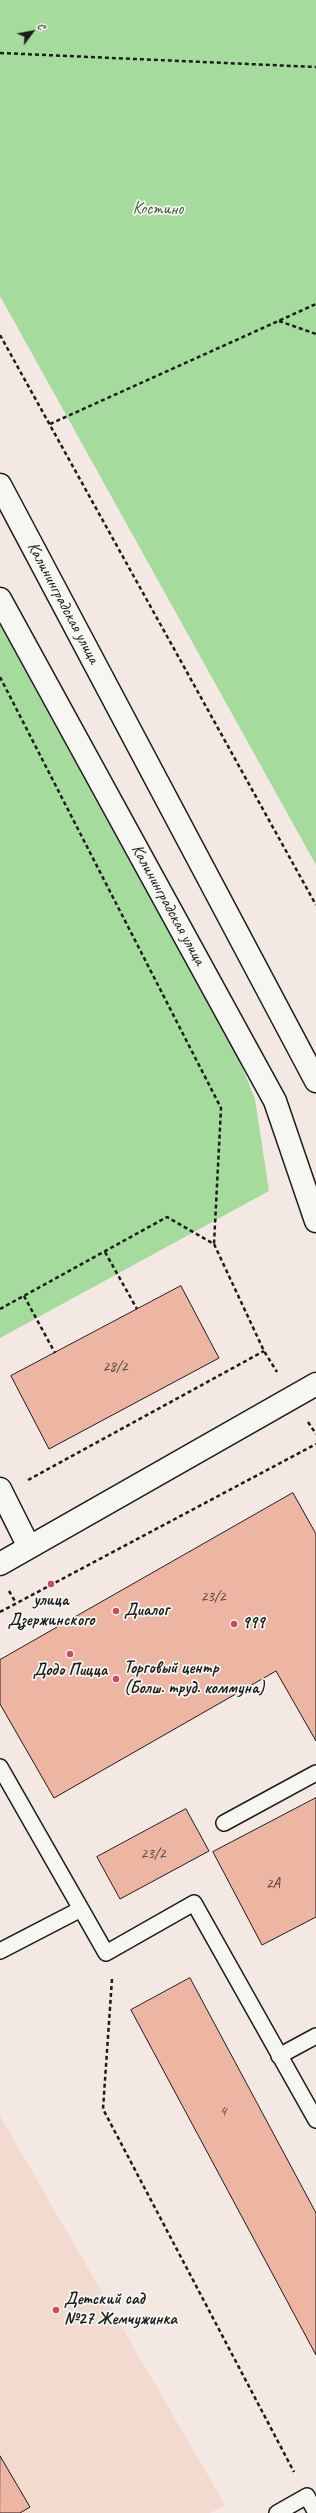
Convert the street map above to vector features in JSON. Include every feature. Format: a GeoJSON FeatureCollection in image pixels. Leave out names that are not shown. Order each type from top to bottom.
{"type":"FeatureCollection","features":[{"type":"Feature","properties":{"kind":"main road","name":"Калининградская улица"},"geometry":{"type":"LineString","coordinates":[[0,485],[316,1081]]}},
{"type":"Feature","properties":{"kind":"main road","name":"Калининградская улица"},"geometry":{"type":"LineString","coordinates":[[0,599],[275,1101],[316,1221]]}},
{"type":"Feature","properties":{"kind":"main road"},"geometry":{"type":"LineString","coordinates":[[0,1564],[316,1384]]}},
{"type":"Feature","properties":{"kind":"main road"},"geometry":{"type":"LineString","coordinates":[[1,1492],[29,1547]]}},
{"type":"Feature","properties":{"kind":"lane"},"geometry":{"type":"LineString","coordinates":[[0,1766],[106,1953],[194,1903],[316,2120]]}},
{"type":"Feature","properties":{"kind":"lane"},"geometry":{"type":"LineString","coordinates":[[224,1822],[316,1773]]}},
{"type":"Feature","properties":{"kind":"lane"},"geometry":{"type":"LineString","coordinates":[[0,1950],[81,1909]]}},
{"type":"Feature","properties":{"kind":"lane"},"geometry":{"type":"LineString","coordinates":[[279,2056],[316,2036]]}},
{"type":"Feature","properties":{"kind":"lane"},"geometry":{"type":"LineString","coordinates":[[277,2513],[307,2496],[316,2513]]}},
{"type":"Feature","properties":{"kind":"path"},"geometry":{"type":"LineString","coordinates":[[0,53],[316,67]]}},
{"type":"Feature","properties":{"kind":"path"},"geometry":{"type":"LineString","coordinates":[[50,424],[316,304]]}},
{"type":"Feature","properties":{"kind":"path"},"geometry":{"type":"LineString","coordinates":[[278,321],[316,334]]}},
{"type":"Feature","properties":{"kind":"path"},"geometry":{"type":"LineString","coordinates":[[0,335],[316,905]]}},
{"type":"Feature","properties":{"kind":"path"},"geometry":{"type":"LineString","coordinates":[[0,677],[221,1108],[214,1244],[264,1351],[293,1398]]}},
{"type":"Feature","properties":{"kind":"path"},"geometry":{"type":"LineString","coordinates":[[0,1309],[167,1217],[214,1244]]}},
{"type":"Feature","properties":{"kind":"path"},"geometry":{"type":"LineString","coordinates":[[105,1252],[137,1309]]}},
{"type":"Feature","properties":{"kind":"path"},"geometry":{"type":"LineString","coordinates":[[24,1296],[55,1353]]}},
{"type":"Feature","properties":{"kind":"path"},"geometry":{"type":"LineString","coordinates":[[1,1492],[264,1351]]}},
{"type":"Feature","properties":{"kind":"path"},"geometry":{"type":"LineString","coordinates":[[0,1612],[316,1444]]}},
{"type":"Feature","properties":{"kind":"path"},"geometry":{"type":"LineString","coordinates":[[112,1976],[103,2109],[307,2496]]}},
{"type":"Feature","properties":{"kind":"shaded area","name":"Детский сад №27 Жемчужинка"},"geometry":{"type":"Polygon","coordinates":[[[0,2116],[225,2505],[210,2513],[0,2513],[0,2116]]]}},
{"type":"Feature","properties":{"kind":"green space","name":"Костино"},"geometry":{"type":"Polygon","coordinates":[[[0,0],[316,0],[316,865],[0,296],[0,0]]]}},
{"type":"Feature","properties":{"kind":"green space"},"geometry":{"type":"Polygon","coordinates":[[[0,623],[233,1044],[255,1099],[269,1191],[0,1338],[0,623]]]}},
{"type":"Feature","properties":{"kind":"building"},"geometry":{"type":"Polygon","coordinates":[[[181,1286],[219,1358],[49,1449],[11,1376],[181,1286]]]}},
{"type":"Feature","properties":{"kind":"building"},"geometry":{"type":"Polygon","coordinates":[[[293,1493],[316,1534],[316,1741],[276,1671],[54,1798],[0,1704],[0,1660],[293,1493]]]}},
{"type":"Feature","properties":{"kind":"building"},"geometry":{"type":"Polygon","coordinates":[[[316,1798],[316,1917],[262,1945],[213,1852],[316,1798]]]}},
{"type":"Feature","properties":{"kind":"building"},"geometry":{"type":"Polygon","coordinates":[[[186,1809],[209,1851],[120,1899],[97,1857],[186,1809]]]}},
{"type":"Feature","properties":{"kind":"building"},"geometry":{"type":"Polygon","coordinates":[[[190,1978],[316,2213],[316,2355],[131,2010],[190,1978]]]}},
{"type":"Feature","properties":{"kind":"building"},"geometry":{"type":"Polygon","coordinates":[[[0,2456],[30,2507],[20,2513],[0,2513],[0,2456]]]}},
{"type":"Feature","properties":{"kind":"place","name":"улица Дзержинского"},"geometry":{"type":"Point","coordinates":[51,1584]}},
{"type":"Feature","properties":{"kind":"place","name":"Диалог"},"geometry":{"type":"Point","coordinates":[116,1611]}},
{"type":"Feature","properties":{"kind":"place","name":"999"},"geometry":{"type":"Point","coordinates":[234,1624]}},
{"type":"Feature","properties":{"kind":"place","name":"Додо Пицца"},"geometry":{"type":"Point","coordinates":[70,1654]}},
{"type":"Feature","properties":{"kind":"place","name":"Торговый центр (Болш. труд. коммуна)"},"geometry":{"type":"Point","coordinates":[116,1679]}},
{"type":"Feature","properties":{"kind":"place","name":"Детский сад №27 Жемчужинка"},"geometry":{"type":"Point","coordinates":[56,2310]}}]}
